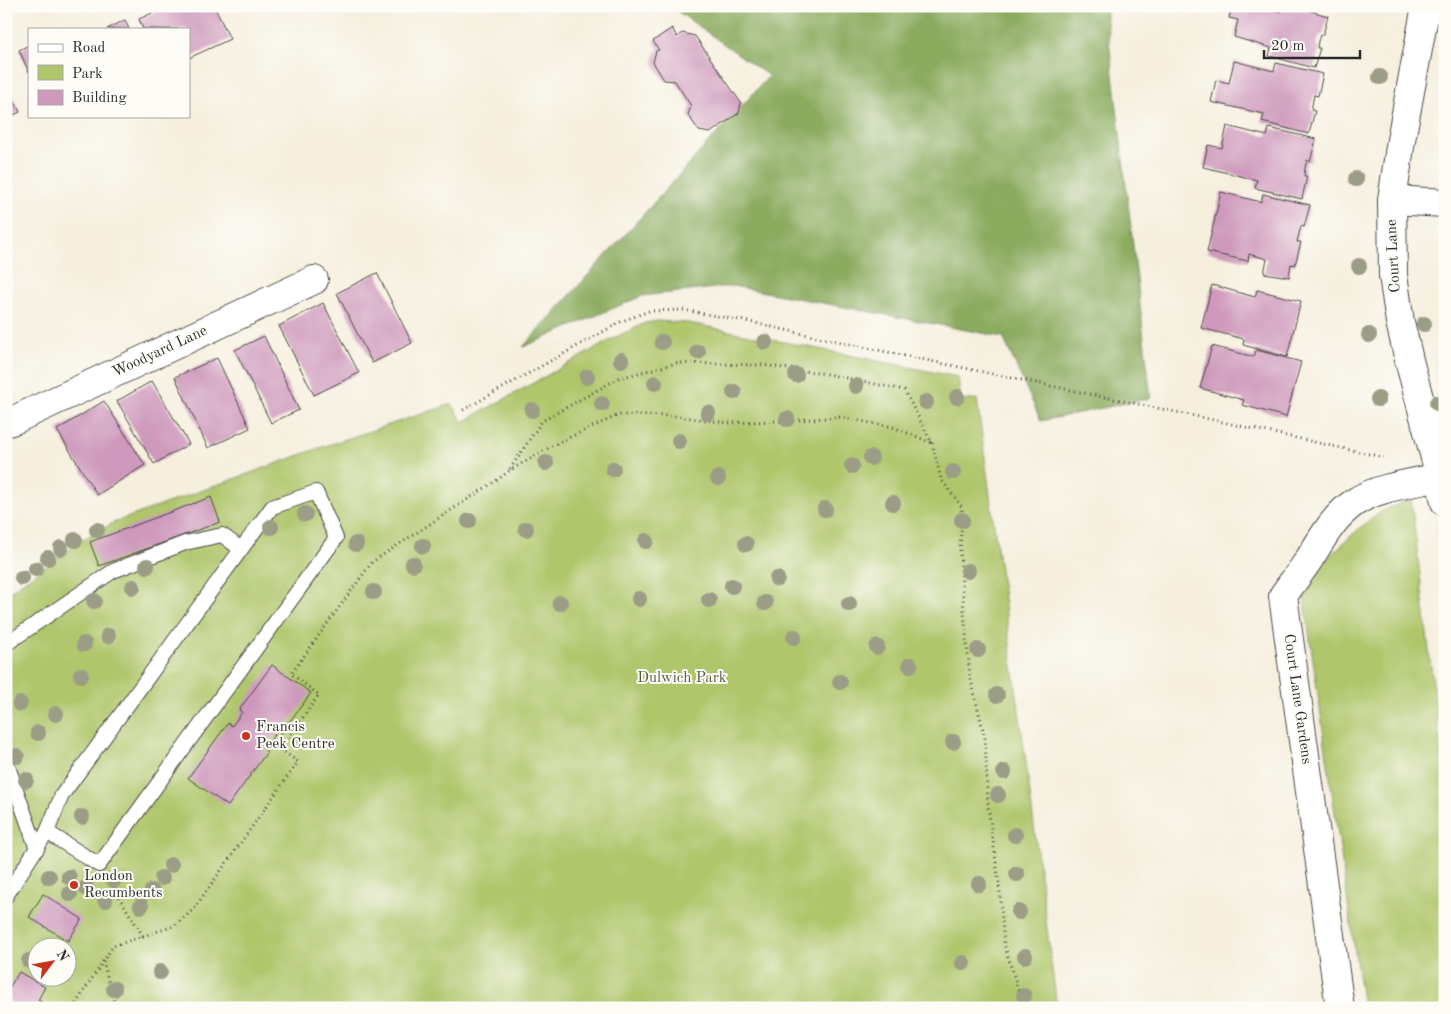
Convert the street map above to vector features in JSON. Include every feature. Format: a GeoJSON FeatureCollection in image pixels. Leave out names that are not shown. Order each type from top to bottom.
{"type":"FeatureCollection","features":[{"type":"Feature","properties":{"kind":"street","name":"Court Lane"},"geometry":{"type":"LineString","coordinates":[[1426,6],[1392,200],[1393,274],[1400,322],[1442,489]]}},
{"type":"Feature","properties":{"kind":"street"},"geometry":{"type":"LineString","coordinates":[[1392,200],[1445,203]]}},
{"type":"Feature","properties":{"kind":"street","name":"Woodyard Lane"},"geometry":{"type":"LineString","coordinates":[[6,419],[8,422],[14,420],[314,280]]}},
{"type":"Feature","properties":{"kind":"street","name":"Court Lane Gardens"},"geometry":{"type":"LineString","coordinates":[[1340,1008],[1283,596],[1329,526],[1356,501],[1372,494],[1442,489]]}},
{"type":"Feature","properties":{"kind":"lane"},"geometry":{"type":"LineString","coordinates":[[6,896],[47,832],[62,795],[272,507],[316,492],[336,538],[99,865],[47,832]]}},
{"type":"Feature","properties":{"kind":"lane"},"geometry":{"type":"LineString","coordinates":[[6,644],[113,571],[185,543],[222,535],[241,549]]}},
{"type":"Feature","properties":{"kind":"lane"},"geometry":{"type":"LineString","coordinates":[[6,761],[37,848]]}},
{"type":"Feature","properties":{"kind":"path"},"geometry":{"type":"LineString","coordinates":[[463,410],[622,321],[649,311],[683,310],[745,320],[863,347],[1388,458]]}},
{"type":"Feature","properties":{"kind":"path"},"geometry":{"type":"LineString","coordinates":[[510,471],[542,421],[619,378],[677,363],[762,365],[827,374],[904,390],[932,443],[941,479],[962,506],[960,552],[970,676],[985,738],[988,806],[999,884],[1004,944],[1024,1008]]}},
{"type":"Feature","properties":{"kind":"path"},"geometry":{"type":"LineString","coordinates":[[280,749],[319,695],[291,674],[372,562],[510,471],[559,442],[619,415],[676,416],[728,423],[839,417],[893,427],[932,443]]}},
{"type":"Feature","properties":{"kind":"path"},"geometry":{"type":"LineString","coordinates":[[73,1008],[113,946],[174,926],[193,910],[298,762],[270,741]]}},
{"type":"Feature","properties":{"kind":"path"},"geometry":{"type":"LineString","coordinates":[[99,865],[143,936]]}},
{"type":"Feature","properties":{"kind":"path"},"geometry":{"type":"LineString","coordinates":[[103,960],[116,1008]]}},
{"type":"Feature","properties":{"kind":"green space"},"geometry":{"type":"Polygon","coordinates":[[[670,6],[1105,6],[1151,398],[1041,421],[1003,337],[733,286],[642,296],[523,347],[769,76],[670,6]]]}},
{"type":"Feature","properties":{"kind":"green space","name":"Dulwich Park"},"geometry":{"type":"Polygon","coordinates":[[[657,321],[689,323],[958,377],[961,401],[977,399],[1057,1008],[6,1008],[6,594],[82,540],[115,522],[325,446],[452,404],[463,422],[645,323],[657,321]]]}},
{"type":"Feature","properties":{"kind":"green space"},"geometry":{"type":"Polygon","coordinates":[[[1411,499],[1445,785],[1445,1008],[1363,1008],[1303,590],[1327,558],[1361,527],[1382,511],[1411,499]]]}},
{"type":"Feature","properties":{"kind":"building"},"geometry":{"type":"Polygon","coordinates":[[[168,6],[214,6],[230,39],[190,58],[190,28],[143,28],[139,19],[168,6]]]}},
{"type":"Feature","properties":{"kind":"building"},"geometry":{"type":"Polygon","coordinates":[[[1232,6],[1262,6],[1280,12],[1282,6],[1293,6],[1328,16],[1323,35],[1320,35],[1318,41],[1317,48],[1320,48],[1314,68],[1269,56],[1271,48],[1234,37],[1238,20],[1229,18],[1232,6]]]}},
{"type":"Feature","properties":{"kind":"building"},"geometry":{"type":"Polygon","coordinates":[[[125,20],[129,28],[109,28],[125,20]]]}},
{"type":"Feature","properties":{"kind":"building"},"geometry":{"type":"Polygon","coordinates":[[[672,28],[677,37],[682,33],[695,36],[741,103],[739,113],[710,133],[699,131],[688,115],[691,106],[675,81],[664,80],[653,62],[656,51],[659,50],[653,41],[672,28]]]}},
{"type":"Feature","properties":{"kind":"building"},"geometry":{"type":"Polygon","coordinates":[[[28,46],[28,70],[19,50],[28,46]]]}},
{"type":"Feature","properties":{"kind":"building"},"geometry":{"type":"Polygon","coordinates":[[[1234,61],[1274,71],[1276,63],[1323,74],[1318,96],[1314,95],[1311,110],[1315,111],[1309,134],[1262,122],[1264,114],[1211,102],[1216,80],[1229,83],[1234,61]]]}},
{"type":"Feature","properties":{"kind":"building"},"geometry":{"type":"Polygon","coordinates":[[[6,85],[20,112],[6,119],[6,85]]]}},
{"type":"Feature","properties":{"kind":"building"},"geometry":{"type":"Polygon","coordinates":[[[1227,126],[1267,136],[1269,128],[1316,139],[1310,162],[1307,160],[1305,168],[1304,176],[1307,176],[1302,199],[1255,188],[1257,180],[1203,167],[1208,145],[1222,148],[1227,126]]]}},
{"type":"Feature","properties":{"kind":"building"},"geometry":{"type":"Polygon","coordinates":[[[1221,192],[1261,202],[1263,194],[1310,205],[1304,227],[1301,226],[1297,242],[1301,242],[1295,265],[1291,264],[1289,277],[1264,273],[1267,259],[1249,254],[1248,261],[1207,252],[1221,192]]]}},
{"type":"Feature","properties":{"kind":"building"},"geometry":{"type":"Polygon","coordinates":[[[377,273],[412,343],[372,363],[337,293],[377,273]]]}},
{"type":"Feature","properties":{"kind":"building"},"geometry":{"type":"Polygon","coordinates":[[[1212,285],[1255,297],[1257,290],[1301,301],[1287,357],[1243,345],[1244,339],[1201,328],[1212,285]]]}},
{"type":"Feature","properties":{"kind":"building"},"geometry":{"type":"Polygon","coordinates":[[[323,303],[359,373],[314,395],[279,326],[323,303]]]}},
{"type":"Feature","properties":{"kind":"building"},"geometry":{"type":"Polygon","coordinates":[[[264,336],[299,410],[271,423],[235,350],[264,336]]]}},
{"type":"Feature","properties":{"kind":"building"},"geometry":{"type":"Polygon","coordinates":[[[1212,346],[1254,357],[1256,350],[1301,362],[1286,417],[1242,405],[1244,400],[1200,388],[1212,346]]]}},
{"type":"Feature","properties":{"kind":"building"},"geometry":{"type":"Polygon","coordinates":[[[217,358],[250,428],[208,448],[175,377],[217,358]]]}},
{"type":"Feature","properties":{"kind":"building"},"geometry":{"type":"Polygon","coordinates":[[[152,381],[189,444],[154,464],[117,401],[152,381]]]}},
{"type":"Feature","properties":{"kind":"building"},"geometry":{"type":"Polygon","coordinates":[[[104,401],[145,465],[97,495],[57,430],[104,401]]]}},
{"type":"Feature","properties":{"kind":"building"},"geometry":{"type":"Polygon","coordinates":[[[211,497],[220,522],[99,566],[90,542],[211,497]]]}},
{"type":"Feature","properties":{"kind":"building","name":"Francis Peek Centre"},"geometry":{"type":"Polygon","coordinates":[[[272,665],[311,693],[278,737],[274,735],[264,749],[267,752],[228,806],[188,778],[228,723],[232,726],[242,712],[239,710],[272,665]]]}},
{"type":"Feature","properties":{"kind":"building"},"geometry":{"type":"Polygon","coordinates":[[[43,894],[82,919],[71,936],[60,936],[29,917],[43,894]]]}},
{"type":"Feature","properties":{"kind":"building"},"geometry":{"type":"Polygon","coordinates":[[[19,972],[28,977],[28,986],[45,987],[38,1000],[52,1008],[6,1008],[6,993],[19,972]]]}},
{"type":"Feature","properties":{"kind":"place","name":"Francis Peek Centre"},"geometry":{"type":"Point","coordinates":[246,736]}},
{"type":"Feature","properties":{"kind":"place","name":"London Recumbents"},"geometry":{"type":"Point","coordinates":[74,885]}}]}
